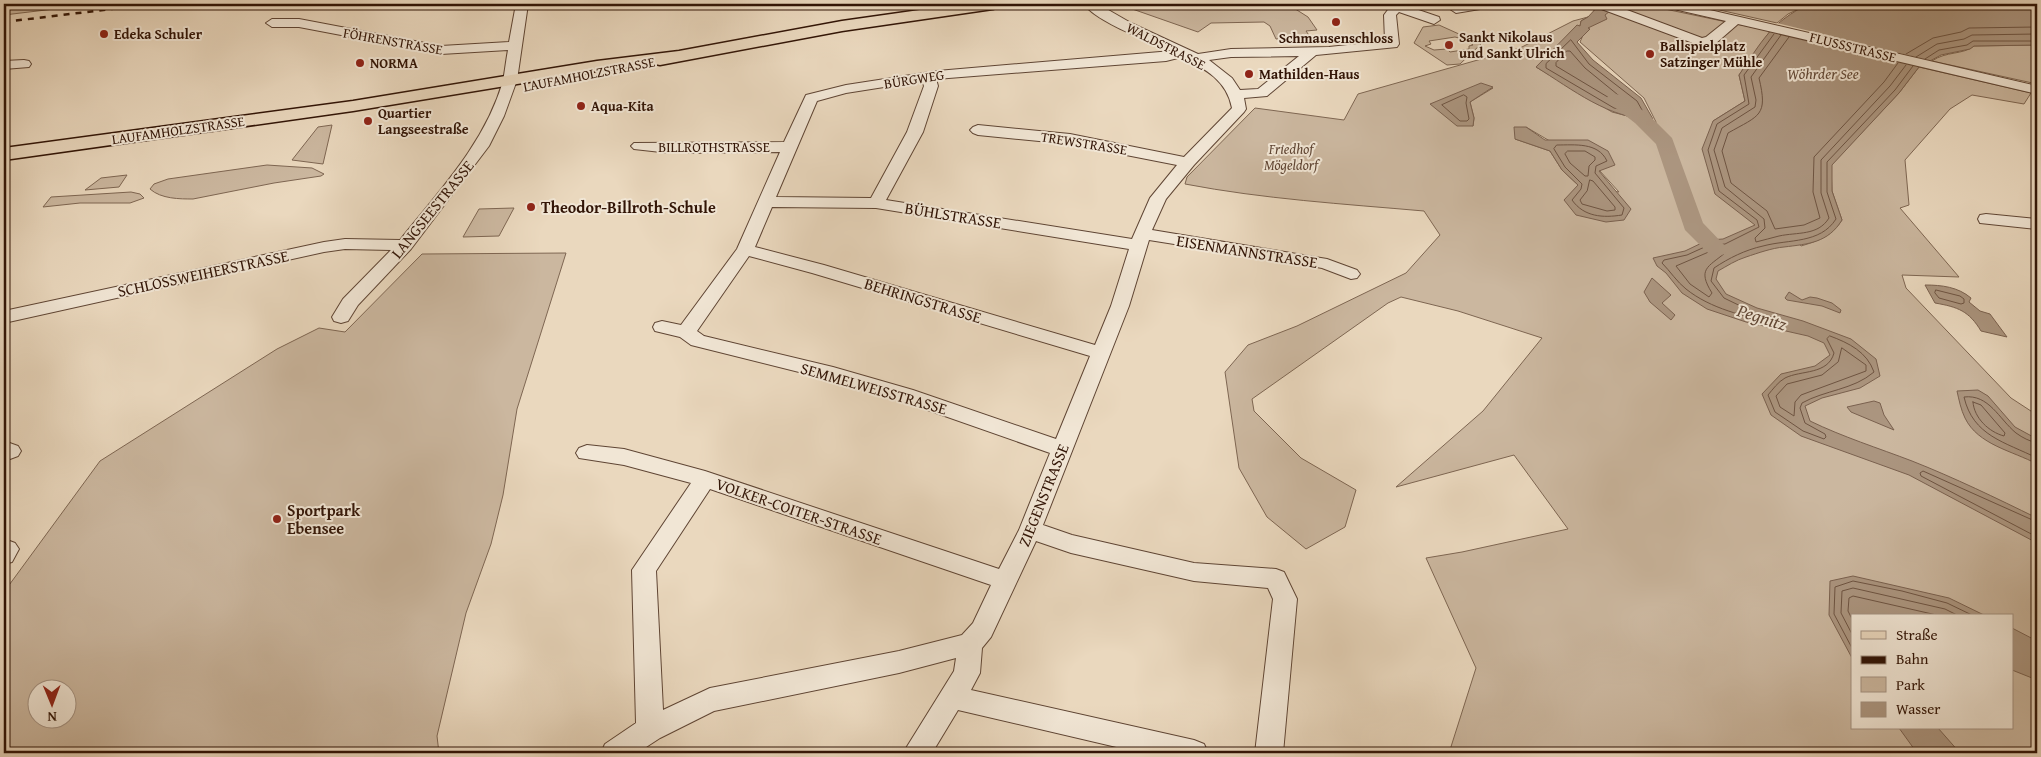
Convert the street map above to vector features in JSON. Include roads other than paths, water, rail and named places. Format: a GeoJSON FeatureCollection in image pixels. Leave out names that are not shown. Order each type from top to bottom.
{"type":"FeatureCollection","features":[{"type":"Feature","properties":{"kind":"main road","name":"LAUFAMHOLZSTRASSE"},"geometry":{"type":"LineString","coordinates":[[4,154],[353,106],[396,105],[508,85],[635,66],[676,56],[842,26],[992,4]]}},
{"type":"Feature","properties":{"kind":"street","name":"LANGSEESTRASSE"},"geometry":{"type":"LineString","coordinates":[[341,318],[350,303],[405,244],[472,160],[494,121],[508,85],[522,4]]}},
{"type":"Feature","properties":{"kind":"street","name":"WALDSTRASSE"},"geometry":{"type":"LineString","coordinates":[[1090,4],[1126,26],[1190,55],[1223,78],[1238,94]]}},
{"type":"Feature","properties":{"kind":"street"},"geometry":{"type":"LineString","coordinates":[[1456,9],[1486,4]]}},
{"type":"Feature","properties":{"kind":"street"},"geometry":{"type":"LineString","coordinates":[[1600,4],[1701,42],[1710,41],[1736,18]]}},
{"type":"Feature","properties":{"kind":"street","name":"FLUSSSTRASSE"},"geometry":{"type":"LineString","coordinates":[[1669,4],[1736,18],[2037,90]]}},
{"type":"Feature","properties":{"kind":"street"},"geometry":{"type":"LineString","coordinates":[[1190,55],[1312,52],[1392,44],[1390,14],[1395,7],[1434,20]]}},
{"type":"Feature","properties":{"kind":"street","name":"FÖHRENSTRASSE"},"geometry":{"type":"LineString","coordinates":[[272,23],[298,23],[441,50],[515,46]]}},
{"type":"Feature","properties":{"kind":"street"},"geometry":{"type":"LineString","coordinates":[[1238,94],[1262,92],[1312,52]]}},
{"type":"Feature","properties":{"kind":"street","name":"BÜRGWEG"},"geometry":{"type":"LineString","coordinates":[[745,250],[811,98],[846,89],[978,70],[1190,55]]}},
{"type":"Feature","properties":{"kind":"street"},"geometry":{"type":"LineString","coordinates":[[4,65],[24,64]]}},
{"type":"Feature","properties":{"kind":"street"},"geometry":{"type":"LineString","coordinates":[[876,203],[915,132],[931,86],[928,77]]}},
{"type":"Feature","properties":{"kind":"street","name":"ZIEGENSTRASSE"},"geometry":{"type":"LineString","coordinates":[[970,644],[982,630],[1030,530],[1120,306],[1140,240],[1158,198],[1188,162],[1239,109],[1238,94]]}},
{"type":"Feature","properties":{"kind":"street","name":"TREWSTRASSE"},"geometry":{"type":"LineString","coordinates":[[978,130],[1070,138],[1188,162]]}},
{"type":"Feature","properties":{"kind":"street","name":"BILLROTHSTRASSE"},"geometry":{"type":"LineString","coordinates":[[639,146],[670,148],[789,147]]}},
{"type":"Feature","properties":{"kind":"street","name":"BÜHLSTRASSE"},"geometry":{"type":"LineString","coordinates":[[765,202],[876,203],[1140,240]]}},
{"type":"Feature","properties":{"kind":"street"},"geometry":{"type":"LineString","coordinates":[[1986,219],[2037,224]]}},
{"type":"Feature","properties":{"kind":"street","name":"EISENMANNSTRASSE"},"geometry":{"type":"LineString","coordinates":[[1140,240],[1300,259],[1327,264],[1351,274]]}},
{"type":"Feature","properties":{"kind":"street","name":"SCHLOSSWEIHERSTRASSE"},"geometry":{"type":"LineString","coordinates":[[4,317],[324,247],[345,244],[405,244]]}},
{"type":"Feature","properties":{"kind":"street"},"geometry":{"type":"LineString","coordinates":[[686,332],[745,250]]}},
{"type":"Feature","properties":{"kind":"street","name":"BEHRINGSTRASSE"},"geometry":{"type":"LineString","coordinates":[[745,250],[818,269],[1100,353]]}},
{"type":"Feature","properties":{"kind":"street","name":"SEMMELWEISSTRASSE"},"geometry":{"type":"LineString","coordinates":[[662,327],[686,332],[698,341],[824,371],[906,395],[1062,449]]}},
{"type":"Feature","properties":{"kind":"street","name":"VOLKER-COITER-STRASSE"},"geometry":{"type":"LineString","coordinates":[[587,453],[624,458],[705,479],[1007,581]]}},
{"type":"Feature","properties":{"kind":"street"},"geometry":{"type":"LineString","coordinates":[[650,729],[644,570],[705,479]]}},
{"type":"Feature","properties":{"kind":"street"},"geometry":{"type":"LineString","coordinates":[[1030,530],[1070,544],[1194,572],[1276,579],[1285,599],[1269,753]]}},
{"type":"Feature","properties":{"kind":"street"},"geometry":{"type":"LineString","coordinates":[[615,753],[650,729],[710,700],[899,662],[970,644],[967,672],[917,753]]}},
{"type":"Feature","properties":{"kind":"street"},"geometry":{"type":"LineString","coordinates":[[952,698],[1194,753]]}},
{"type":"Feature","properties":{"kind":"water"},"geometry":{"type":"Polygon","coordinates":[[[1600,4],[1619,4],[1605,15],[1607,19],[1588,28],[1590,29],[1577,42],[1593,60],[1641,98],[1653,119],[1637,118],[1607,109],[1592,102],[1536,67],[1577,25],[1580,26],[1581,21],[1588,17],[1600,4]]]}},
{"type":"Feature","properties":{"kind":"water","name":"Wöhrder See"},"geometry":{"type":"Polygon","coordinates":[[[1809,4],[2037,4],[2037,45],[1974,46],[1970,49],[1941,55],[1919,67],[1899,93],[1832,165],[1832,191],[1842,220],[1836,228],[1817,241],[1775,248],[1742,258],[1718,271],[1716,279],[1726,294],[1757,308],[1803,321],[1851,339],[1876,359],[1880,376],[1860,388],[1822,398],[1805,406],[1810,421],[1944,474],[2037,518],[2037,543],[1909,475],[1801,436],[1771,415],[1762,394],[1781,374],[1815,366],[1830,355],[1824,343],[1808,336],[1746,322],[1707,309],[1682,293],[1666,273],[1657,266],[1653,258],[1685,251],[1708,240],[1723,239],[1755,225],[1715,194],[1702,149],[1713,121],[1745,101],[1739,75],[1761,42],[1776,25],[1809,4]]]}},
{"type":"Feature","properties":{"kind":"water"},"geometry":{"type":"Polygon","coordinates":[[[1481,83],[1493,87],[1470,102],[1474,118],[1473,126],[1457,126],[1430,104],[1481,83]]]}},
{"type":"Feature","properties":{"kind":"water"},"geometry":{"type":"Polygon","coordinates":[[[1514,127],[1526,127],[1545,140],[1588,140],[1608,151],[1615,165],[1599,171],[1631,209],[1624,220],[1606,222],[1576,215],[1564,200],[1578,185],[1562,170],[1550,151],[1515,139],[1514,127]]]}},
{"type":"Feature","properties":{"kind":"water"},"geometry":{"type":"Polygon","coordinates":[[[1652,278],[1671,295],[1662,303],[1675,315],[1671,320],[1650,302],[1644,292],[1652,278]]]}},
{"type":"Feature","properties":{"kind":"water"},"geometry":{"type":"Polygon","coordinates":[[[1925,285],[1950,287],[1966,294],[1971,298],[1969,302],[1980,311],[1990,314],[2007,337],[1981,331],[1967,314],[1956,308],[1935,303],[1925,285]]]}},
{"type":"Feature","properties":{"kind":"water"},"geometry":{"type":"Polygon","coordinates":[[[1789,292],[1802,300],[1810,297],[1832,303],[1841,310],[1840,313],[1822,306],[1787,300],[1785,298],[1789,292]]]}},
{"type":"Feature","properties":{"kind":"water"},"geometry":{"type":"Polygon","coordinates":[[[1978,390],[1988,396],[2015,427],[2037,439],[2037,464],[1987,441],[1971,427],[1962,412],[1957,391],[1978,390]]]}},
{"type":"Feature","properties":{"kind":"water"},"geometry":{"type":"Polygon","coordinates":[[[1874,401],[1880,403],[1884,415],[1894,430],[1851,412],[1847,407],[1874,401]]]}},
{"type":"Feature","properties":{"kind":"water"},"geometry":{"type":"Polygon","coordinates":[[[1853,576],[1949,598],[1982,614],[1851,614],[1851,656],[1829,615],[1830,581],[1853,576]]]}},
{"type":"Feature","properties":{"kind":"water"},"geometry":{"type":"Polygon","coordinates":[[[2014,629],[2037,641],[2037,680],[2014,671],[2014,629]]]}},
{"type":"Feature","properties":{"kind":"water"},"geometry":{"type":"Polygon","coordinates":[[[1900,730],[1940,730],[1960,753],[1917,753],[1900,730]]]}},
{"type":"Feature","properties":{"kind":"waterway"},"geometry":{"type":"LineString","coordinates":[[1615,99],[1642,119],[1665,142],[1693,225],[1717,249]]}},
{"type":"Feature","properties":{"kind":"railway"},"geometry":{"type":"LineString","coordinates":[[4,22],[153,4]]}},
{"type":"Feature","properties":{"kind":"place","name":"Schmausenschloss"},"geometry":{"type":"Point","coordinates":[1336,22]}},
{"type":"Feature","properties":{"kind":"place","name":"Edeka Schuler"},"geometry":{"type":"Point","coordinates":[104,34]}},
{"type":"Feature","properties":{"kind":"place","name":"Sankt Nikolaus und Sankt Ulrich"},"geometry":{"type":"Point","coordinates":[1449,45]}},
{"type":"Feature","properties":{"kind":"place","name":"Ballspielplatz Satzinger Mühle"},"geometry":{"type":"Point","coordinates":[1650,54]}},
{"type":"Feature","properties":{"kind":"place","name":"NORMA"},"geometry":{"type":"Point","coordinates":[360,63]}},
{"type":"Feature","properties":{"kind":"place","name":"Mathilden-Haus"},"geometry":{"type":"Point","coordinates":[1249,74]}},
{"type":"Feature","properties":{"kind":"place","name":"Aqua-Kita"},"geometry":{"type":"Point","coordinates":[581,106]}},
{"type":"Feature","properties":{"kind":"place","name":"Quartier Langseestraße"},"geometry":{"type":"Point","coordinates":[368,121]}},
{"type":"Feature","properties":{"kind":"place","name":"Theodor-Billroth-Schule"},"geometry":{"type":"Point","coordinates":[531,207]}},
{"type":"Feature","properties":{"kind":"place","name":"Sportpark Ebensee"},"geometry":{"type":"Point","coordinates":[277,519]}},
{"type":"Feature","properties":{"kind":"park label","name":"Friedhof Mögeldorf"},"geometry":{"type":"Point","coordinates":[1291,158]}},
{"type":"Feature","properties":{"kind":"water label","name":"Pegnitz"},"geometry":{"type":"Point","coordinates":[1762,317]}}]}
